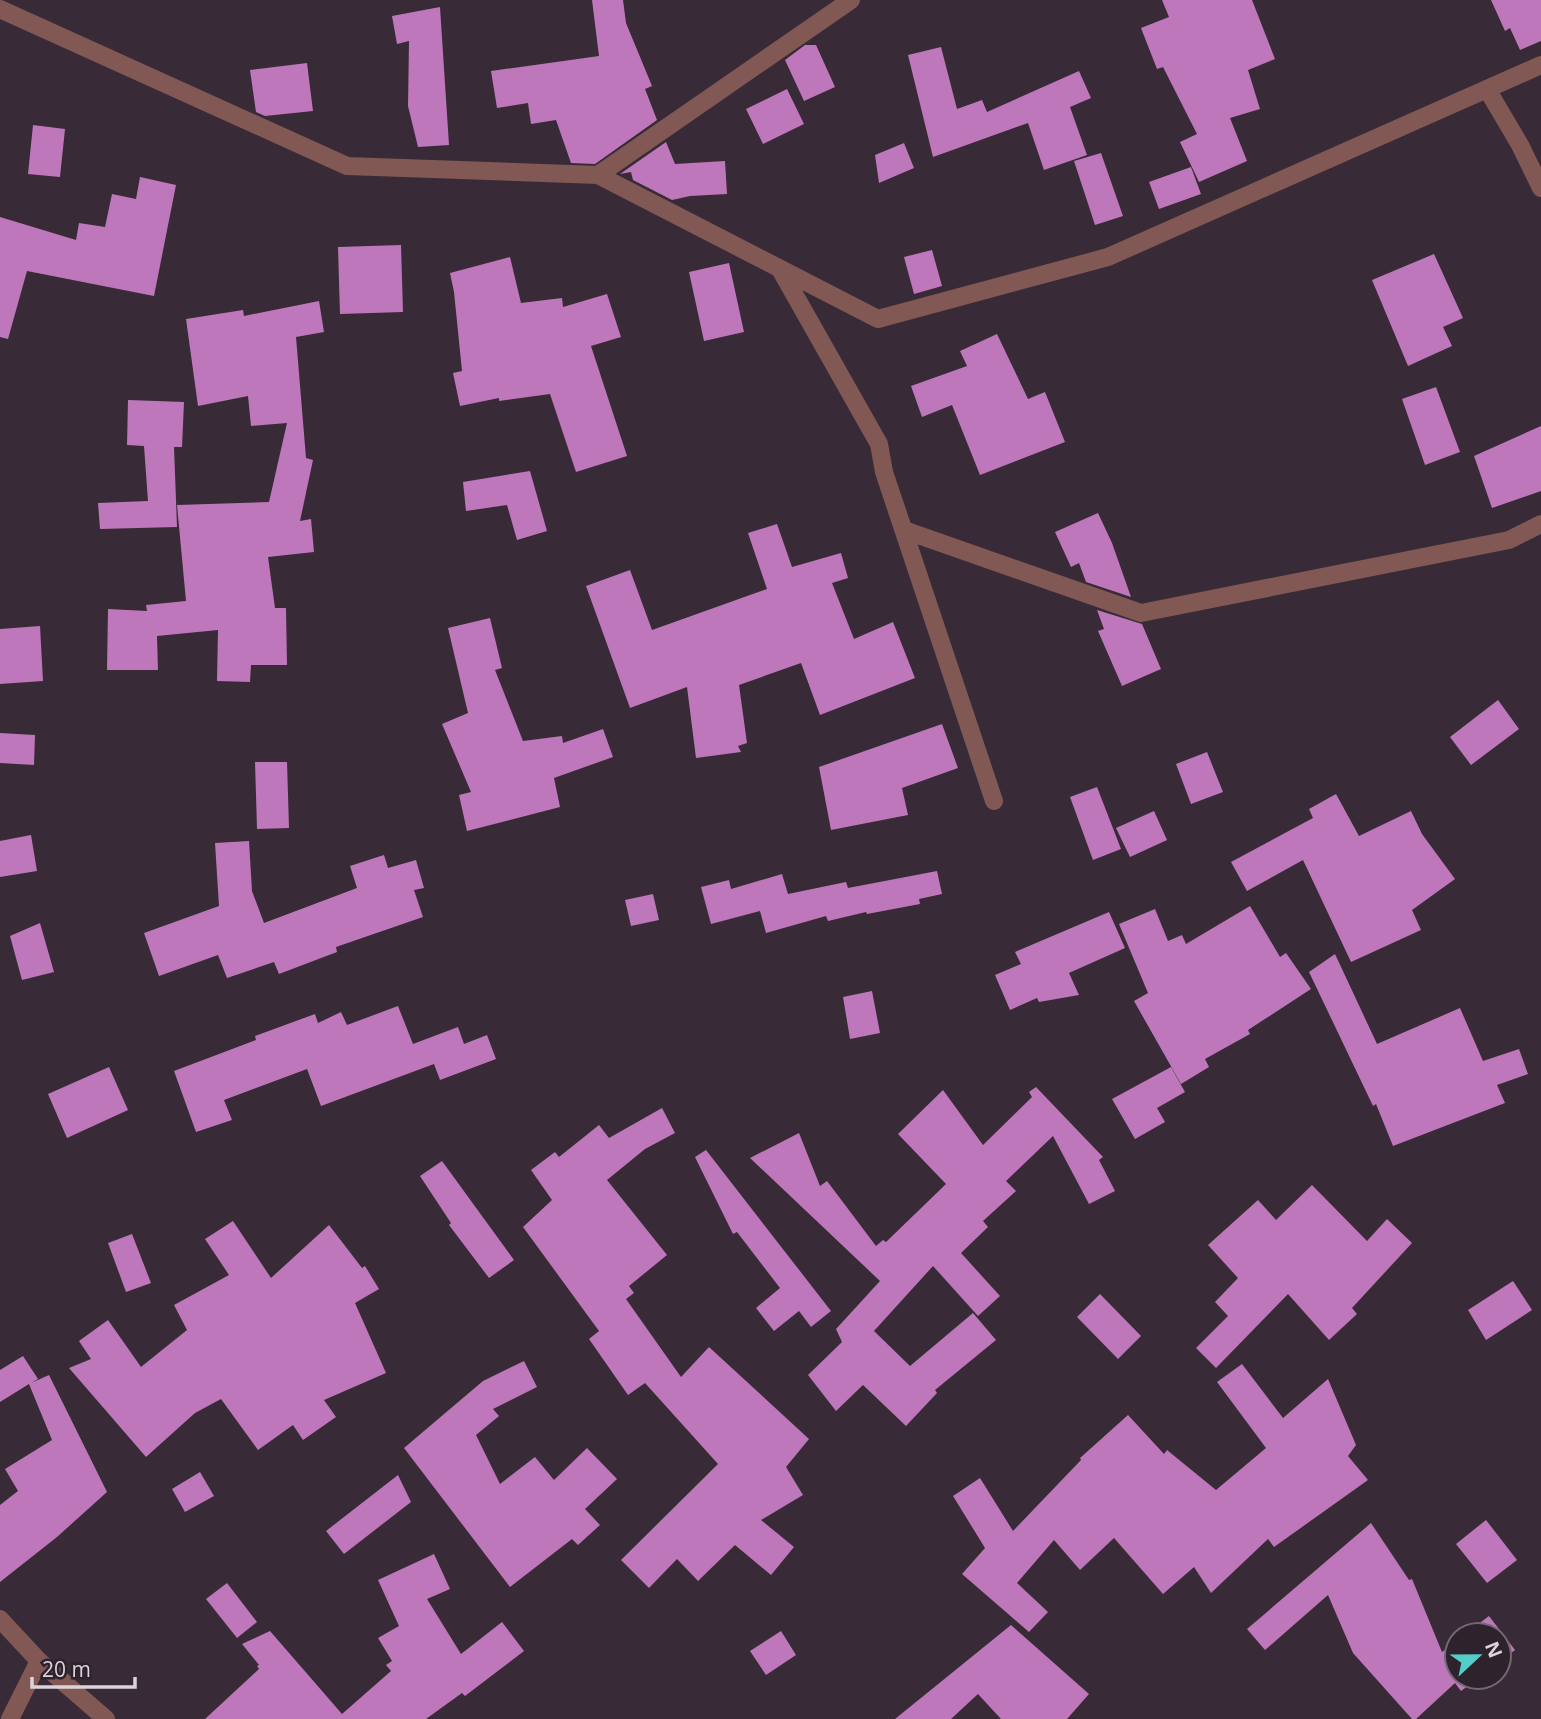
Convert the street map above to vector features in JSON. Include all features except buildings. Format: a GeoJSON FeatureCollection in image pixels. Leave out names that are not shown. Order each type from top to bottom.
{"type":"FeatureCollection","features":[{"type":"Feature","properties":{"kind":"street"},"geometry":{"type":"LineString","coordinates":[[598,175],[851,0]]}},
{"type":"Feature","properties":{"kind":"street"},"geometry":{"type":"LineString","coordinates":[[0,9],[347,166],[598,175],[878,319],[1108,257],[1541,65]]}},
{"type":"Feature","properties":{"kind":"street"},"geometry":{"type":"LineString","coordinates":[[1487,89],[1520,145],[1541,188]]}},
{"type":"Feature","properties":{"kind":"street"},"geometry":{"type":"LineString","coordinates":[[780,269],[879,444],[884,472],[994,801]]}},
{"type":"Feature","properties":{"kind":"street"},"geometry":{"type":"LineString","coordinates":[[904,530],[1141,613],[1509,540],[1541,524]]}},
{"type":"Feature","properties":{"kind":"street"},"geometry":{"type":"LineString","coordinates":[[0,1619],[39,1661],[106,1719]]}},
{"type":"Feature","properties":{"kind":"street"},"geometry":{"type":"LineString","coordinates":[[10,1719],[39,1661]]}}]}
